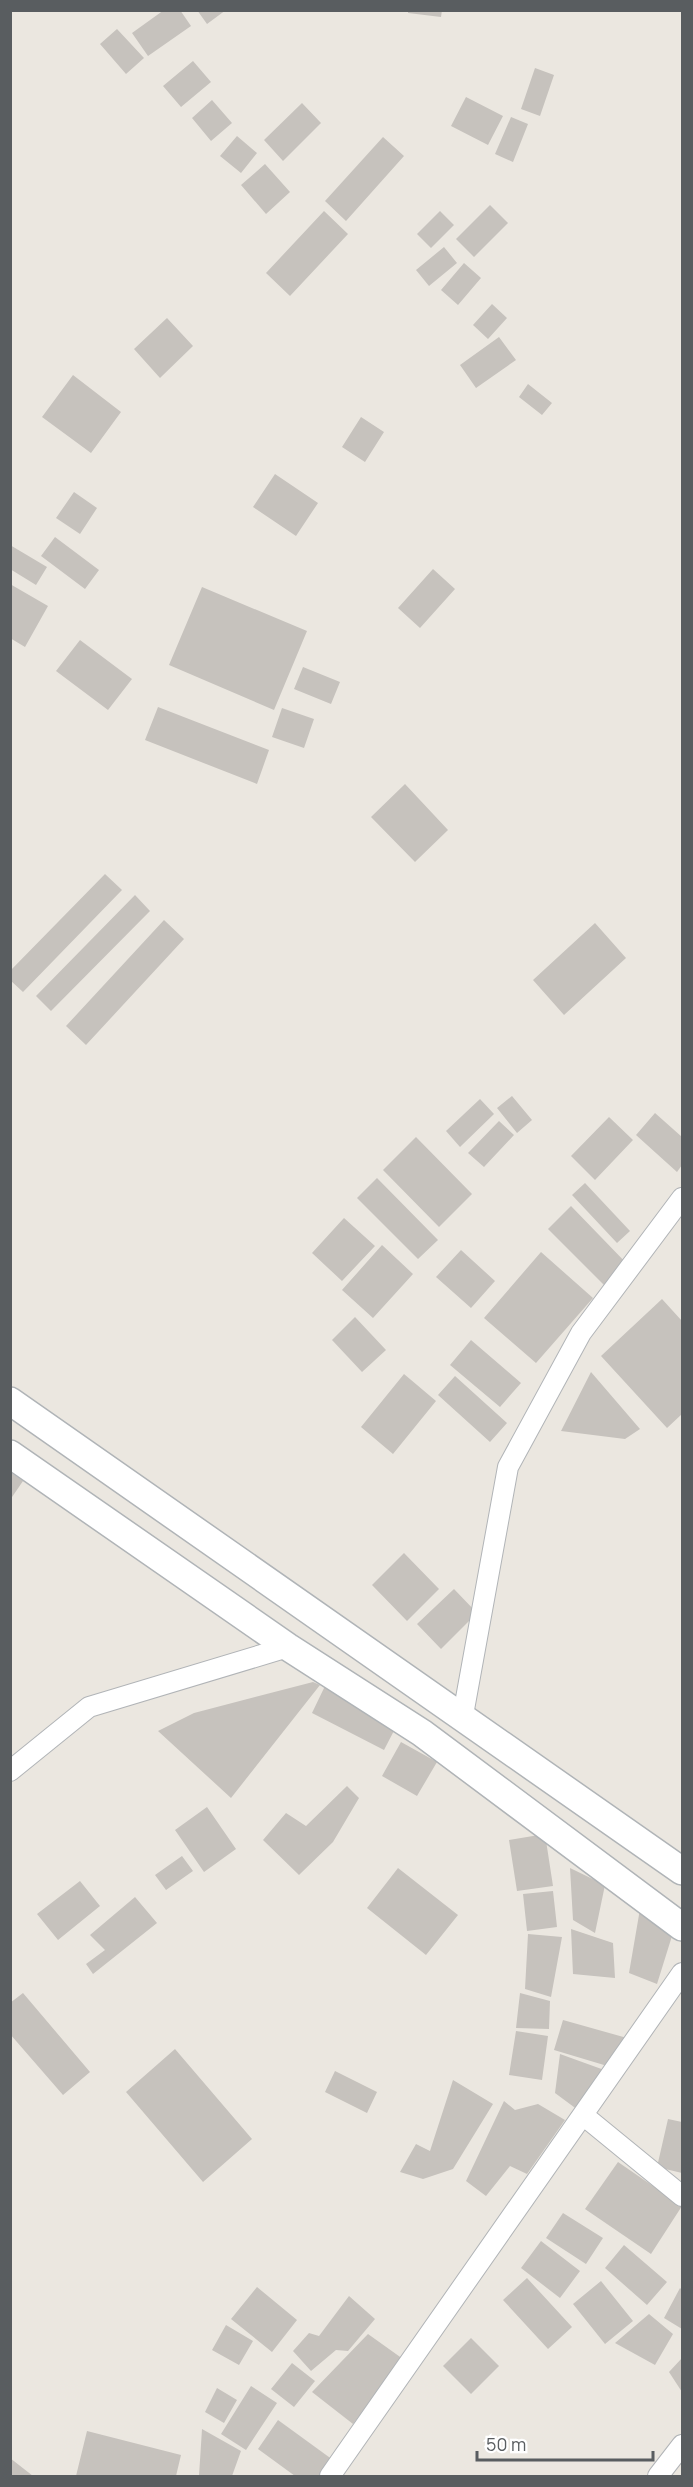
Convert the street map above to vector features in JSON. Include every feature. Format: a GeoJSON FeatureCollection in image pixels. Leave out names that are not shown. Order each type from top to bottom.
{"type":"FeatureCollection","features":[{"type":"Feature","properties":{"kind":"main road"},"geometry":{"type":"LineString","coordinates":[[10,1401],[463,1715],[682,1871]]}},
{"type":"Feature","properties":{"kind":"main road"},"geometry":{"type":"LineString","coordinates":[[10,1454],[288,1647],[422,1733],[682,1927]]}},
{"type":"Feature","properties":{"kind":"main road"},"geometry":{"type":"LineString","coordinates":[[229,1606],[251,1568]]}},
{"type":"Feature","properties":{"kind":"street"},"geometry":{"type":"LineString","coordinates":[[463,1715],[508,1467],[581,1334],[682,1198]]}},
{"type":"Feature","properties":{"kind":"street"},"geometry":{"type":"LineString","coordinates":[[10,1772],[89,1707],[288,1647]]}},
{"type":"Feature","properties":{"kind":"street"},"geometry":{"type":"LineString","coordinates":[[330,2476],[682,1972]]}},
{"type":"Feature","properties":{"kind":"street"},"geometry":{"type":"LineString","coordinates":[[583,2115],[682,2196]]}},
{"type":"Feature","properties":{"kind":"street"},"geometry":{"type":"LineString","coordinates":[[658,2476],[682,2445]]}},
{"type":"Feature","properties":{"kind":"building"},"geometry":{"type":"Polygon","coordinates":[[[164,10],[180,10],[191,26],[148,56],[132,33],[164,10]]]}},
{"type":"Feature","properties":{"kind":"building"},"geometry":{"type":"Polygon","coordinates":[[[197,10],[226,10],[207,24],[197,10]]]}},
{"type":"Feature","properties":{"kind":"building"},"geometry":{"type":"Polygon","coordinates":[[[408,10],[442,10],[441,17],[408,13],[408,10]]]}},
{"type":"Feature","properties":{"kind":"building"},"geometry":{"type":"Polygon","coordinates":[[[117,29],[144,58],[126,74],[100,44],[117,29]]]}},
{"type":"Feature","properties":{"kind":"building"},"geometry":{"type":"Polygon","coordinates":[[[193,61],[211,82],[181,107],[163,86],[193,61]]]}},
{"type":"Feature","properties":{"kind":"building"},"geometry":{"type":"Polygon","coordinates":[[[535,68],[554,75],[540,116],[521,109],[535,68]]]}},
{"type":"Feature","properties":{"kind":"building"},"geometry":{"type":"Polygon","coordinates":[[[466,97],[503,116],[488,145],[451,126],[466,97]]]}},
{"type":"Feature","properties":{"kind":"building"},"geometry":{"type":"Polygon","coordinates":[[[212,100],[232,123],[211,141],[192,118],[212,100]]]}},
{"type":"Feature","properties":{"kind":"building"},"geometry":{"type":"Polygon","coordinates":[[[302,103],[321,123],[283,161],[264,140],[302,103]]]}},
{"type":"Feature","properties":{"kind":"building"},"geometry":{"type":"Polygon","coordinates":[[[511,117],[528,124],[513,162],[495,154],[511,117]]]}},
{"type":"Feature","properties":{"kind":"building"},"geometry":{"type":"Polygon","coordinates":[[[237,136],[257,153],[241,173],[220,156],[237,136]]]}},
{"type":"Feature","properties":{"kind":"building"},"geometry":{"type":"Polygon","coordinates":[[[383,137],[404,156],[346,221],[325,201],[383,137]]]}},
{"type":"Feature","properties":{"kind":"building"},"geometry":{"type":"Polygon","coordinates":[[[265,164],[290,192],[266,214],[241,185],[265,164]]]}},
{"type":"Feature","properties":{"kind":"building"},"geometry":{"type":"Polygon","coordinates":[[[490,205],[508,223],[474,257],[456,239],[490,205]]]}},
{"type":"Feature","properties":{"kind":"building"},"geometry":{"type":"Polygon","coordinates":[[[324,211],[348,234],[290,296],[266,273],[324,211]]]}},
{"type":"Feature","properties":{"kind":"building"},"geometry":{"type":"Polygon","coordinates":[[[440,211],[454,225],[431,248],[417,234],[440,211]]]}},
{"type":"Feature","properties":{"kind":"building"},"geometry":{"type":"Polygon","coordinates":[[[444,247],[457,263],[429,286],[416,270],[444,247]]]}},
{"type":"Feature","properties":{"kind":"building"},"geometry":{"type":"Polygon","coordinates":[[[464,263],[481,278],[458,305],[441,290],[464,263]]]}},
{"type":"Feature","properties":{"kind":"building"},"geometry":{"type":"Polygon","coordinates":[[[492,304],[507,318],[488,339],[473,325],[492,304]]]}},
{"type":"Feature","properties":{"kind":"building"},"geometry":{"type":"Polygon","coordinates":[[[167,318],[193,346],[160,378],[134,349],[167,318]]]}},
{"type":"Feature","properties":{"kind":"building"},"geometry":{"type":"Polygon","coordinates":[[[499,337],[516,360],[476,388],[460,365],[499,337]]]}},
{"type":"Feature","properties":{"kind":"building"},"geometry":{"type":"Polygon","coordinates":[[[73,375],[121,412],[91,453],[42,417],[73,375]]]}},
{"type":"Feature","properties":{"kind":"building"},"geometry":{"type":"Polygon","coordinates":[[[528,384],[552,403],[542,415],[519,397],[528,384]]]}},
{"type":"Feature","properties":{"kind":"building"},"geometry":{"type":"Polygon","coordinates":[[[361,417],[384,432],[365,462],[342,447],[361,417]]]}},
{"type":"Feature","properties":{"kind":"building"},"geometry":{"type":"Polygon","coordinates":[[[275,474],[318,503],[296,536],[253,507],[275,474]]]}},
{"type":"Feature","properties":{"kind":"building"},"geometry":{"type":"Polygon","coordinates":[[[74,492],[97,508],[80,534],[56,518],[74,492]]]}},
{"type":"Feature","properties":{"kind":"building"},"geometry":{"type":"Polygon","coordinates":[[[55,537],[99,570],[85,589],[41,556],[55,537]]]}},
{"type":"Feature","properties":{"kind":"building"},"geometry":{"type":"Polygon","coordinates":[[[10,545],[47,567],[36,585],[10,569],[10,545]]]}},
{"type":"Feature","properties":{"kind":"building"},"geometry":{"type":"Polygon","coordinates":[[[433,569],[455,589],[420,628],[398,608],[433,569]]]}},
{"type":"Feature","properties":{"kind":"building"},"geometry":{"type":"Polygon","coordinates":[[[10,584],[48,606],[25,647],[10,638],[10,584]]]}},
{"type":"Feature","properties":{"kind":"building"},"geometry":{"type":"Polygon","coordinates":[[[202,587],[307,631],[274,710],[169,665],[202,587]]]}},
{"type":"Feature","properties":{"kind":"building"},"geometry":{"type":"Polygon","coordinates":[[[80,640],[132,679],[108,710],[56,671],[80,640]]]}},
{"type":"Feature","properties":{"kind":"building"},"geometry":{"type":"Polygon","coordinates":[[[303,667],[340,682],[331,704],[294,689],[303,667]]]}},
{"type":"Feature","properties":{"kind":"building"},"geometry":{"type":"Polygon","coordinates":[[[158,707],[269,750],[257,784],[145,740],[158,707]]]}},
{"type":"Feature","properties":{"kind":"building"},"geometry":{"type":"Polygon","coordinates":[[[282,708],[314,719],[304,748],[272,737],[282,708]]]}},
{"type":"Feature","properties":{"kind":"building"},"geometry":{"type":"Polygon","coordinates":[[[405,784],[448,830],[415,862],[371,817],[405,784]]]}},
{"type":"Feature","properties":{"kind":"building"},"geometry":{"type":"Polygon","coordinates":[[[105,874],[122,890],[23,992],[10,980],[10,971],[105,874]]]}},
{"type":"Feature","properties":{"kind":"building"},"geometry":{"type":"Polygon","coordinates":[[[135,895],[150,911],[51,1011],[36,996],[135,895]]]}},
{"type":"Feature","properties":{"kind":"building"},"geometry":{"type":"Polygon","coordinates":[[[164,920],[184,939],[86,1045],[66,1026],[164,920]]]}},
{"type":"Feature","properties":{"kind":"building"},"geometry":{"type":"Polygon","coordinates":[[[595,923],[626,958],[564,1015],[533,980],[595,923]]]}},
{"type":"Feature","properties":{"kind":"building"},"geometry":{"type":"Polygon","coordinates":[[[512,1096],[532,1120],[517,1133],[497,1108],[512,1096]]]}},
{"type":"Feature","properties":{"kind":"building"},"geometry":{"type":"Polygon","coordinates":[[[480,1099],[494,1114],[460,1147],[446,1131],[480,1099]]]}},
{"type":"Feature","properties":{"kind":"building"},"geometry":{"type":"Polygon","coordinates":[[[655,1113],[682,1137],[682,1165],[677,1172],[636,1135],[655,1113]]]}},
{"type":"Feature","properties":{"kind":"building"},"geometry":{"type":"Polygon","coordinates":[[[609,1117],[633,1140],[595,1180],[571,1156],[609,1117]]]}},
{"type":"Feature","properties":{"kind":"building"},"geometry":{"type":"Polygon","coordinates":[[[499,1121],[514,1135],[484,1167],[468,1153],[499,1121]]]}},
{"type":"Feature","properties":{"kind":"building"},"geometry":{"type":"Polygon","coordinates":[[[416,1137],[472,1194],[439,1227],[383,1170],[416,1137]]]}},
{"type":"Feature","properties":{"kind":"building"},"geometry":{"type":"Polygon","coordinates":[[[377,1178],[438,1240],[418,1259],[357,1198],[377,1178]]]}},
{"type":"Feature","properties":{"kind":"building"},"geometry":{"type":"Polygon","coordinates":[[[585,1183],[630,1231],[617,1243],[572,1195],[585,1183]]]}},
{"type":"Feature","properties":{"kind":"building"},"geometry":{"type":"Polygon","coordinates":[[[571,1206],[630,1267],[608,1289],[548,1229],[571,1206]]]}},
{"type":"Feature","properties":{"kind":"building"},"geometry":{"type":"Polygon","coordinates":[[[344,1218],[375,1246],[342,1281],[312,1253],[344,1218]]]}},
{"type":"Feature","properties":{"kind":"building"},"geometry":{"type":"Polygon","coordinates":[[[382,1245],[413,1274],[373,1318],[342,1290],[382,1245]]]}},
{"type":"Feature","properties":{"kind":"building"},"geometry":{"type":"Polygon","coordinates":[[[461,1250],[495,1281],[471,1308],[436,1277],[461,1250]]]}},
{"type":"Feature","properties":{"kind":"building"},"geometry":{"type":"Polygon","coordinates":[[[541,1252],[593,1298],[536,1363],[484,1318],[541,1252]]]}},
{"type":"Feature","properties":{"kind":"building"},"geometry":{"type":"Polygon","coordinates":[[[662,1299],[682,1321],[682,1414],[667,1428],[601,1356],[662,1299]]]}},
{"type":"Feature","properties":{"kind":"building"},"geometry":{"type":"Polygon","coordinates":[[[355,1317],[386,1350],[362,1372],[332,1340],[355,1317]]]}},
{"type":"Feature","properties":{"kind":"building"},"geometry":{"type":"Polygon","coordinates":[[[471,1340],[521,1383],[500,1407],[450,1365],[471,1340]]]}},
{"type":"Feature","properties":{"kind":"building"},"geometry":{"type":"Polygon","coordinates":[[[591,1372],[640,1429],[625,1439],[561,1431],[591,1372]]]}},
{"type":"Feature","properties":{"kind":"building"},"geometry":{"type":"Polygon","coordinates":[[[404,1374],[436,1401],[393,1454],[361,1427],[404,1374]]]}},
{"type":"Feature","properties":{"kind":"building"},"geometry":{"type":"Polygon","coordinates":[[[455,1376],[507,1423],[490,1442],[438,1395],[455,1376]]]}},
{"type":"Feature","properties":{"kind":"building"},"geometry":{"type":"Polygon","coordinates":[[[10,1472],[23,1481],[10,1500],[10,1472]]]}},
{"type":"Feature","properties":{"kind":"building"},"geometry":{"type":"Polygon","coordinates":[[[404,1553],[439,1589],[407,1621],[372,1585],[404,1553]]]}},
{"type":"Feature","properties":{"kind":"building"},"geometry":{"type":"Polygon","coordinates":[[[454,1589],[477,1613],[441,1649],[417,1624],[454,1589]]]}},
{"type":"Feature","properties":{"kind":"building"},"geometry":{"type":"Polygon","coordinates":[[[313,1682],[320,1685],[231,1798],[158,1731],[194,1713],[313,1682]]]}},
{"type":"Feature","properties":{"kind":"building"},"geometry":{"type":"Polygon","coordinates":[[[325,1686],[398,1723],[384,1750],[312,1713],[325,1686]]]}},
{"type":"Feature","properties":{"kind":"building"},"geometry":{"type":"Polygon","coordinates":[[[401,1742],[437,1762],[417,1796],[382,1776],[401,1742]]]}},
{"type":"Feature","properties":{"kind":"building"},"geometry":{"type":"Polygon","coordinates":[[[347,1786],[359,1798],[333,1842],[299,1875],[263,1840],[286,1813],[306,1826],[347,1786]]]}},
{"type":"Feature","properties":{"kind":"building"},"geometry":{"type":"Polygon","coordinates":[[[207,1807],[236,1849],[204,1872],[175,1830],[207,1807]]]}},
{"type":"Feature","properties":{"kind":"building"},"geometry":{"type":"Polygon","coordinates":[[[545,1834],[553,1886],[517,1891],[509,1840],[545,1834]]]}},
{"type":"Feature","properties":{"kind":"building"},"geometry":{"type":"Polygon","coordinates":[[[182,1856],[193,1871],[166,1890],[155,1875],[182,1856]]]}},
{"type":"Feature","properties":{"kind":"building"},"geometry":{"type":"Polygon","coordinates":[[[398,1868],[458,1915],[426,1955],[367,1908],[398,1868]]]}},
{"type":"Feature","properties":{"kind":"building"},"geometry":{"type":"Polygon","coordinates":[[[570,1868],[605,1885],[595,1933],[573,1920],[570,1868]]]}},
{"type":"Feature","properties":{"kind":"building"},"geometry":{"type":"Polygon","coordinates":[[[80,1881],[100,1906],[58,1940],[37,1914],[80,1881]]]}},
{"type":"Feature","properties":{"kind":"building"},"geometry":{"type":"Polygon","coordinates":[[[553,1891],[557,1927],[527,1931],[523,1894],[553,1891]]]}},
{"type":"Feature","properties":{"kind":"building"},"geometry":{"type":"Polygon","coordinates":[[[135,1897],[157,1923],[93,1974],[86,1964],[105,1950],[90,1935],[135,1897]]]}},
{"type":"Feature","properties":{"kind":"building"},"geometry":{"type":"Polygon","coordinates":[[[640,1909],[672,1936],[657,1984],[629,1973],[640,1909]]]}},
{"type":"Feature","properties":{"kind":"building"},"geometry":{"type":"Polygon","coordinates":[[[571,1929],[613,1943],[615,1978],[573,1974],[571,1929]]]}},
{"type":"Feature","properties":{"kind":"building"},"geometry":{"type":"Polygon","coordinates":[[[528,1934],[562,1937],[551,1997],[525,1989],[528,1934]]]}},
{"type":"Feature","properties":{"kind":"building"},"geometry":{"type":"Polygon","coordinates":[[[23,1993],[90,2072],[63,2095],[10,2034],[10,2003],[23,1993]]]}},
{"type":"Feature","properties":{"kind":"building"},"geometry":{"type":"Polygon","coordinates":[[[520,1993],[550,2001],[549,2029],[516,2028],[520,1993]]]}},
{"type":"Feature","properties":{"kind":"building"},"geometry":{"type":"Polygon","coordinates":[[[563,2020],[627,2038],[614,2068],[554,2050],[563,2020]]]}},
{"type":"Feature","properties":{"kind":"building"},"geometry":{"type":"Polygon","coordinates":[[[516,2031],[548,2036],[542,2080],[509,2075],[516,2031]]]}},
{"type":"Feature","properties":{"kind":"building"},"geometry":{"type":"Polygon","coordinates":[[[175,2049],[252,2139],[203,2182],[126,2092],[175,2049]]]}},
{"type":"Feature","properties":{"kind":"building"},"geometry":{"type":"Polygon","coordinates":[[[560,2054],[607,2071],[582,2113],[555,2093],[560,2054]]]}},
{"type":"Feature","properties":{"kind":"building"},"geometry":{"type":"Polygon","coordinates":[[[335,2071],[377,2092],[367,2113],[325,2092],[335,2071]]]}},
{"type":"Feature","properties":{"kind":"building"},"geometry":{"type":"Polygon","coordinates":[[[453,2080],[493,2104],[453,2169],[423,2179],[400,2172],[416,2144],[430,2151],[453,2080]]]}},
{"type":"Feature","properties":{"kind":"building"},"geometry":{"type":"Polygon","coordinates":[[[504,2101],[515,2110],[538,2104],[565,2120],[527,2174],[510,2166],[486,2196],[466,2181],[504,2101]]]}},
{"type":"Feature","properties":{"kind":"building"},"geometry":{"type":"Polygon","coordinates":[[[668,2119],[682,2122],[682,2173],[657,2167],[668,2119]]]}},
{"type":"Feature","properties":{"kind":"building"},"geometry":{"type":"Polygon","coordinates":[[[618,2162],[682,2206],[651,2254],[585,2209],[618,2162]]]}},
{"type":"Feature","properties":{"kind":"building"},"geometry":{"type":"Polygon","coordinates":[[[563,2213],[603,2238],[586,2264],[546,2238],[563,2213]]]}},
{"type":"Feature","properties":{"kind":"building"},"geometry":{"type":"Polygon","coordinates":[[[541,2241],[580,2271],[560,2298],[521,2268],[541,2241]]]}},
{"type":"Feature","properties":{"kind":"building"},"geometry":{"type":"Polygon","coordinates":[[[624,2245],[667,2282],[647,2305],[605,2268],[624,2245]]]}},
{"type":"Feature","properties":{"kind":"building"},"geometry":{"type":"Polygon","coordinates":[[[527,2278],[572,2327],[548,2349],[503,2300],[527,2278]]]}},
{"type":"Feature","properties":{"kind":"building"},"geometry":{"type":"Polygon","coordinates":[[[601,2281],[633,2321],[605,2344],[573,2304],[601,2281]]]}},
{"type":"Feature","properties":{"kind":"building"},"geometry":{"type":"Polygon","coordinates":[[[257,2287],[297,2320],[272,2352],[231,2319],[257,2287]]]}},
{"type":"Feature","properties":{"kind":"building"},"geometry":{"type":"Polygon","coordinates":[[[680,2288],[682,2290],[682,2329],[664,2318],[680,2288]]]}},
{"type":"Feature","properties":{"kind":"building"},"geometry":{"type":"Polygon","coordinates":[[[349,2296],[375,2319],[348,2351],[336,2350],[311,2371],[293,2351],[309,2333],[319,2336],[349,2296]]]}},
{"type":"Feature","properties":{"kind":"building"},"geometry":{"type":"Polygon","coordinates":[[[649,2314],[673,2334],[655,2365],[615,2343],[649,2314]]]}},
{"type":"Feature","properties":{"kind":"building"},"geometry":{"type":"Polygon","coordinates":[[[226,2325],[253,2341],[239,2365],[212,2350],[226,2325]]]}},
{"type":"Feature","properties":{"kind":"building"},"geometry":{"type":"Polygon","coordinates":[[[368,2334],[403,2359],[353,2424],[312,2392],[368,2334]]]}},
{"type":"Feature","properties":{"kind":"building"},"geometry":{"type":"Polygon","coordinates":[[[471,2338],[499,2366],[471,2394],[443,2366],[471,2338]]]}},
{"type":"Feature","properties":{"kind":"building"},"geometry":{"type":"Polygon","coordinates":[[[682,2358],[682,2392],[669,2372],[682,2358]]]}},
{"type":"Feature","properties":{"kind":"building"},"geometry":{"type":"Polygon","coordinates":[[[292,2363],[315,2381],[294,2407],[271,2389],[292,2363]]]}},
{"type":"Feature","properties":{"kind":"building"},"geometry":{"type":"Polygon","coordinates":[[[251,2386],[277,2403],[246,2450],[221,2434],[251,2386]]]}},
{"type":"Feature","properties":{"kind":"building"},"geometry":{"type":"Polygon","coordinates":[[[217,2388],[237,2400],[224,2423],[205,2412],[217,2388]]]}},
{"type":"Feature","properties":{"kind":"building"},"geometry":{"type":"Polygon","coordinates":[[[278,2420],[333,2460],[321,2476],[295,2476],[258,2449],[278,2420]]]}},
{"type":"Feature","properties":{"kind":"building"},"geometry":{"type":"Polygon","coordinates":[[[202,2429],[241,2451],[232,2476],[199,2476],[202,2429]]]}},
{"type":"Feature","properties":{"kind":"building"},"geometry":{"type":"Polygon","coordinates":[[[87,2431],[181,2455],[176,2476],[76,2476],[87,2431]]]}},
{"type":"Feature","properties":{"kind":"building"},"geometry":{"type":"Polygon","coordinates":[[[10,2458],[33,2476],[10,2476],[10,2458]]]}}]}
